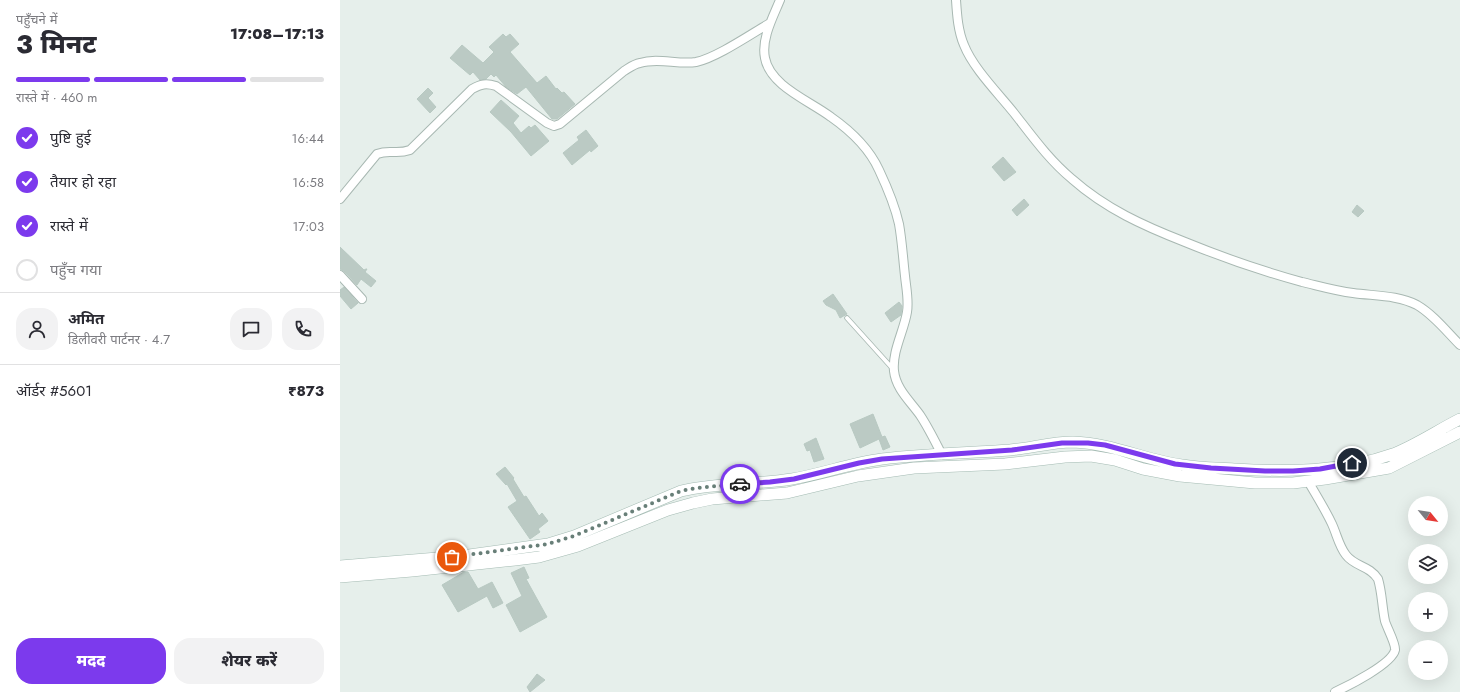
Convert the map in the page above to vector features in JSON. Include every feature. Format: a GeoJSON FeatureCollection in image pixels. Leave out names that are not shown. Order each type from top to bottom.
{"type":"FeatureCollection","features":[{"type":"Feature","properties":{"kind":"street"},"geometry":{"type":"LineString","coordinates":[[780,0],[770,23],[765,43],[765,58],[770,71],[779,82],[832,117],[860,141],[871,154],[889,194],[902,242],[907,305],[907,311],[895,358],[894,371],[897,383],[903,394],[920,415],[942,455]]}},
{"type":"Feature","properties":{"kind":"street"},"geometry":{"type":"LineString","coordinates":[[956,0],[961,35],[973,62],[1053,161],[1070,178],[1100,202],[1142,225],[1231,261],[1258,270],[1340,290],[1408,301],[1417,305],[1428,313],[1460,345]]}},
{"type":"Feature","properties":{"kind":"street"},"geometry":{"type":"LineString","coordinates":[[340,199],[371,159],[377,154],[385,151],[401,153],[410,150],[472,89],[479,85],[488,84],[496,86],[547,123],[554,126],[560,124],[624,71],[633,66],[642,62],[653,61],[682,63],[697,62],[711,57],[770,23]]}},
{"type":"Feature","properties":{"kind":"street"},"geometry":{"type":"LineString","coordinates":[[340,275],[362,299]]}},
{"type":"Feature","properties":{"kind":"street"},"geometry":{"type":"LineString","coordinates":[[340,566],[462,556],[541,545],[574,536],[668,496],[696,488],[779,481],[867,462],[1012,450],[1073,442],[1105,445],[1184,466],[1265,471],[1320,469],[1367,461],[1392,454],[1410,446],[1460,418]]}},
{"type":"Feature","properties":{"kind":"street"},"geometry":{"type":"LineString","coordinates":[[340,577],[412,571],[539,556],[578,546],[668,510],[692,503],[712,499],[787,493],[858,476],[914,468],[1005,464],[1065,457],[1091,456],[1115,460],[1143,469],[1212,480],[1255,483],[1293,483],[1389,468],[1460,432]]}},
{"type":"Feature","properties":{"kind":"street"},"geometry":{"type":"LineString","coordinates":[[1308,481],[1326,510],[1340,546],[1346,555],[1351,561],[1368,568],[1378,579],[1387,629],[1395,645],[1395,650],[1389,659],[1354,683],[1335,692]]}},
{"type":"Feature","properties":{"kind":"lane"},"geometry":{"type":"LineString","coordinates":[[847,318],[894,371]]}},
{"type":"Feature","properties":{"kind":"building"},"geometry":{"type":"Polygon","coordinates":[[[503,34],[506,37],[510,34],[519,44],[510,52],[537,83],[546,76],[556,89],[557,88],[562,93],[564,92],[575,104],[557,119],[552,119],[526,87],[517,94],[506,87],[496,75],[494,77],[491,74],[486,79],[480,80],[473,72],[470,75],[450,58],[462,45],[483,63],[494,52],[489,47],[503,34]]]}},
{"type":"Feature","properties":{"kind":"building"},"geometry":{"type":"Polygon","coordinates":[[[428,88],[433,93],[428,98],[436,107],[430,113],[417,99],[428,88]]]}},
{"type":"Feature","properties":{"kind":"building"},"geometry":{"type":"Polygon","coordinates":[[[501,100],[519,116],[513,123],[521,133],[529,126],[531,128],[535,125],[549,141],[531,156],[511,132],[490,112],[501,100]]]}},
{"type":"Feature","properties":{"kind":"building"},"geometry":{"type":"Polygon","coordinates":[[[586,130],[598,146],[591,152],[590,150],[572,165],[563,153],[579,140],[577,137],[586,130]]]}},
{"type":"Feature","properties":{"kind":"building"},"geometry":{"type":"Polygon","coordinates":[[[1003,157],[1016,172],[1004,181],[992,167],[1003,157]]]}},
{"type":"Feature","properties":{"kind":"building"},"geometry":{"type":"Polygon","coordinates":[[[1024,199],[1029,205],[1017,216],[1012,210],[1024,199]]]}},
{"type":"Feature","properties":{"kind":"building"},"geometry":{"type":"Polygon","coordinates":[[[1357,205],[1364,211],[1358,217],[1352,212],[1357,205]]]}},
{"type":"Feature","properties":{"kind":"building"},"geometry":{"type":"Polygon","coordinates":[[[340,247],[364,270],[367,269],[365,272],[376,281],[371,287],[361,279],[357,285],[344,271],[340,269],[340,247]]]}},
{"type":"Feature","properties":{"kind":"building"},"geometry":{"type":"Polygon","coordinates":[[[344,287],[358,303],[351,309],[340,296],[340,290],[344,287]]]}},
{"type":"Feature","properties":{"kind":"building"},"geometry":{"type":"Polygon","coordinates":[[[833,294],[847,314],[840,318],[836,310],[826,305],[823,301],[833,294]]]}},
{"type":"Feature","properties":{"kind":"building"},"geometry":{"type":"Polygon","coordinates":[[[899,302],[902,306],[901,315],[891,322],[885,313],[899,302]]]}},
{"type":"Feature","properties":{"kind":"building"},"geometry":{"type":"Polygon","coordinates":[[[873,414],[882,437],[885,436],[890,447],[883,450],[879,439],[860,448],[850,424],[873,414]]]}},
{"type":"Feature","properties":{"kind":"building"},"geometry":{"type":"Polygon","coordinates":[[[816,438],[824,459],[814,462],[810,450],[807,451],[804,444],[816,438]]]}},
{"type":"Feature","properties":{"kind":"building"},"geometry":{"type":"Polygon","coordinates":[[[505,467],[514,478],[513,479],[524,497],[526,496],[539,516],[542,513],[548,521],[538,529],[540,532],[530,539],[508,507],[517,501],[507,484],[506,485],[496,474],[505,467]]]}},
{"type":"Feature","properties":{"kind":"building"},"geometry":{"type":"Polygon","coordinates":[[[524,567],[529,578],[526,579],[547,617],[520,632],[506,605],[522,596],[511,573],[524,567]]]}},
{"type":"Feature","properties":{"kind":"building"},"geometry":{"type":"Polygon","coordinates":[[[464,572],[468,572],[478,589],[492,582],[503,603],[493,608],[487,596],[458,612],[442,585],[464,572]]]}},
{"type":"Feature","properties":{"kind":"building"},"geometry":{"type":"Polygon","coordinates":[[[537,674],[545,680],[530,692],[527,687],[537,674]]]}},
{"type":"Feature","properties":{"kind":"way so far"},"geometry":{"type":"LineString","coordinates":[[452,557],[548,544],[574,536],[681,491],[716,485],[740,484]]}},
{"type":"Feature","properties":{"kind":"route"},"geometry":{"type":"LineString","coordinates":[[740,484],[794,479],[882,459],[1012,450],[1073,442],[1105,445],[1184,466],[1265,471],[1293,471],[1320,469],[1352,463]]}}]}
